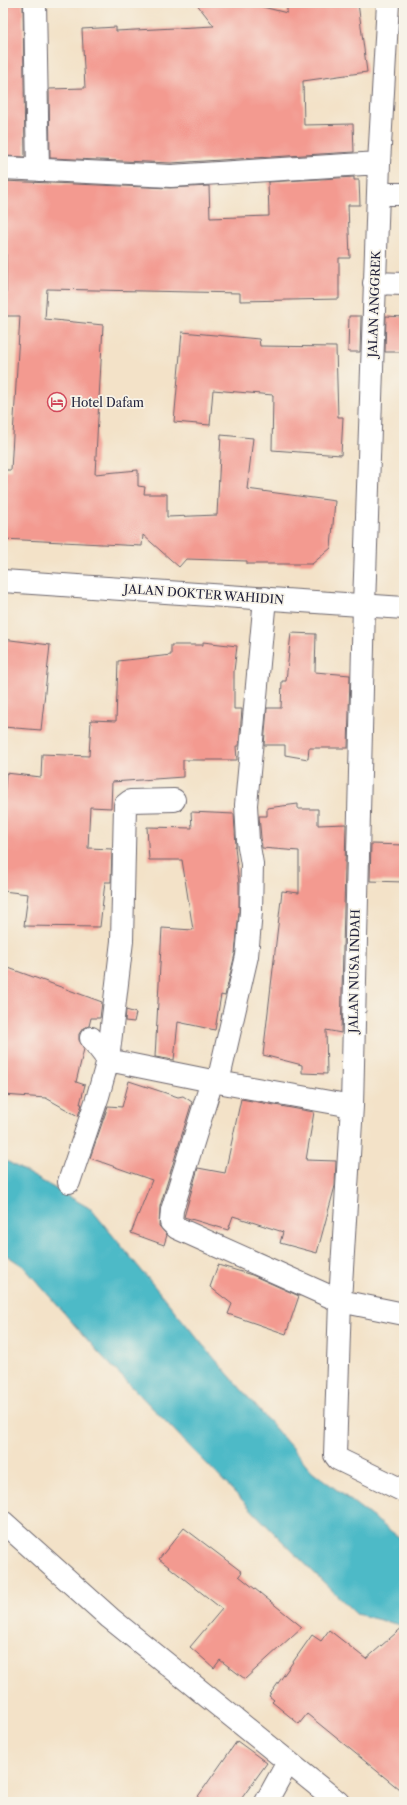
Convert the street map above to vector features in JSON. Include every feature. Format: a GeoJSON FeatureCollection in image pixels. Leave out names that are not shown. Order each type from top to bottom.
{"type":"FeatureCollection","features":[{"type":"Feature","properties":{"kind":"street"},"geometry":{"type":"LineString","coordinates":[[35,3],[38,170]]}},
{"type":"Feature","properties":{"kind":"street","name":"JALAN ANGGREK"},"geometry":{"type":"LineString","coordinates":[[364,605],[374,283],[388,3]]}},
{"type":"Feature","properties":{"kind":"street"},"geometry":{"type":"LineString","coordinates":[[3,168],[171,176],[379,163]]}},
{"type":"Feature","properties":{"kind":"street"},"geometry":{"type":"LineString","coordinates":[[378,194],[404,194]]}},
{"type":"Feature","properties":{"kind":"street"},"geometry":{"type":"LineString","coordinates":[[374,283],[404,284]]}},
{"type":"Feature","properties":{"kind":"street","name":"JALAN DOKTER WAHIDIN"},"geometry":{"type":"LineString","coordinates":[[3,581],[404,608]]}},
{"type":"Feature","properties":{"kind":"street"},"geometry":{"type":"LineString","coordinates":[[265,598],[246,805],[248,841],[252,864],[251,912],[247,956],[215,1082],[172,1210],[171,1218],[173,1225],[340,1301],[404,1314]]}},
{"type":"Feature","properties":{"kind":"street","name":"JALAN NUSA INDAH"},"geometry":{"type":"LineString","coordinates":[[364,605],[352,1106],[340,1301],[335,1455],[338,1459],[404,1491]]}},
{"type":"Feature","properties":{"kind":"street"},"geometry":{"type":"LineString","coordinates":[[70,1182],[108,1060],[122,941],[125,805],[130,801],[174,800]]}},
{"type":"Feature","properties":{"kind":"street"},"geometry":{"type":"LineString","coordinates":[[91,1038],[108,1060],[215,1082],[352,1106]]}},
{"type":"Feature","properties":{"kind":"street"},"geometry":{"type":"LineString","coordinates":[[3,1522],[110,1618],[338,1802]]}},
{"type":"Feature","properties":{"kind":"street"},"geometry":{"type":"LineString","coordinates":[[266,1802],[288,1762]]}},
{"type":"Feature","properties":{"kind":"water"},"geometry":{"type":"Polygon","coordinates":[[[3,1159],[91,1209],[202,1344],[312,1471],[404,1541],[404,1626],[356,1614],[280,1539],[99,1353],[23,1266],[3,1253],[3,1159]]]}},
{"type":"Feature","properties":{"kind":"building"},"geometry":{"type":"Polygon","coordinates":[[[3,3],[23,3],[25,157],[3,156],[3,3]]]}},
{"type":"Feature","properties":{"kind":"building"},"geometry":{"type":"Polygon","coordinates":[[[196,3],[247,3],[287,13],[287,3],[358,3],[367,72],[303,81],[304,125],[353,124],[354,152],[171,163],[50,158],[49,89],[85,88],[82,29],[116,27],[116,31],[214,26],[196,3]]]}},
{"type":"Feature","properties":{"kind":"building"},"geometry":{"type":"Polygon","coordinates":[[[354,177],[354,180],[359,180],[360,205],[348,205],[350,258],[339,258],[339,299],[240,301],[240,293],[47,289],[45,319],[103,325],[95,474],[138,470],[138,486],[145,487],[144,494],[167,494],[167,517],[217,515],[221,435],[253,438],[247,489],[335,501],[331,548],[312,564],[247,564],[247,561],[186,559],[179,567],[143,535],[142,546],[3,539],[3,470],[11,470],[20,316],[6,316],[6,231],[3,231],[3,181],[170,188],[209,186],[210,218],[269,216],[268,182],[354,177]]]}},
{"type":"Feature","properties":{"kind":"building"},"geometry":{"type":"Polygon","coordinates":[[[349,316],[361,316],[360,352],[348,352],[349,316]]]}},
{"type":"Feature","properties":{"kind":"building"},"geometry":{"type":"Polygon","coordinates":[[[386,316],[404,317],[404,352],[385,352],[386,316]]]}},
{"type":"Feature","properties":{"kind":"building"},"geometry":{"type":"Polygon","coordinates":[[[182,332],[259,339],[260,346],[336,347],[338,417],[343,417],[341,455],[272,450],[273,395],[213,390],[210,425],[174,422],[182,332]]]}},
{"type":"Feature","properties":{"kind":"building"},"geometry":{"type":"Polygon","coordinates":[[[291,633],[316,634],[315,672],[350,675],[348,748],[309,748],[308,759],[285,755],[285,745],[264,745],[267,708],[281,708],[282,681],[286,681],[291,633]]]}},
{"type":"Feature","properties":{"kind":"building"},"geometry":{"type":"Polygon","coordinates":[[[3,639],[50,645],[41,730],[3,727],[3,639]]]}},
{"type":"Feature","properties":{"kind":"building"},"geometry":{"type":"Polygon","coordinates":[[[203,642],[237,646],[234,671],[234,709],[242,709],[239,746],[236,746],[237,760],[183,760],[183,777],[112,782],[111,808],[90,807],[88,848],[112,849],[111,882],[105,882],[100,927],[24,926],[28,894],[3,891],[3,809],[6,773],[41,777],[42,754],[89,756],[91,720],[116,721],[118,661],[171,655],[171,645],[203,645],[203,642]]]}},
{"type":"Feature","properties":{"kind":"building"},"geometry":{"type":"Polygon","coordinates":[[[298,804],[298,809],[318,809],[318,825],[346,824],[341,1033],[326,1030],[327,1074],[302,1073],[302,1065],[263,1055],[282,891],[299,893],[299,851],[262,848],[259,816],[267,816],[267,808],[298,804]]]}},
{"type":"Feature","properties":{"kind":"building"},"geometry":{"type":"Polygon","coordinates":[[[191,812],[234,814],[235,846],[239,885],[239,911],[235,954],[225,996],[221,995],[215,1030],[178,1022],[174,1060],[155,1057],[162,928],[193,930],[182,860],[149,860],[147,827],[192,828],[191,812]]]}},
{"type":"Feature","properties":{"kind":"building"},"geometry":{"type":"Polygon","coordinates":[[[371,844],[404,845],[404,882],[370,881],[371,844]]]}},
{"type":"Feature","properties":{"kind":"building"},"geometry":{"type":"Polygon","coordinates":[[[3,966],[102,1002],[100,1018],[91,1018],[89,1026],[83,1028],[79,1034],[79,1040],[84,1049],[76,1082],[85,1085],[80,1104],[82,1104],[78,1116],[46,1098],[3,1095],[3,966]]]}},
{"type":"Feature","properties":{"kind":"building"},"geometry":{"type":"Polygon","coordinates":[[[126,1010],[136,1013],[134,1022],[125,1021],[126,1010]]]}},
{"type":"Feature","properties":{"kind":"building"},"geometry":{"type":"Polygon","coordinates":[[[129,1081],[178,1097],[183,1096],[192,1102],[160,1206],[159,1226],[167,1235],[164,1245],[131,1233],[152,1180],[90,1158],[108,1106],[122,1107],[129,1081]]]}},
{"type":"Feature","properties":{"kind":"building"},"geometry":{"type":"Polygon","coordinates":[[[241,1099],[314,1112],[306,1160],[336,1161],[335,1186],[317,1253],[280,1243],[283,1232],[233,1216],[228,1230],[184,1217],[198,1168],[225,1173],[241,1099]]]}},
{"type":"Feature","properties":{"kind":"building"},"geometry":{"type":"Polygon","coordinates":[[[218,1265],[252,1275],[299,1296],[286,1334],[228,1314],[232,1304],[210,1287],[218,1265]]]}},
{"type":"Feature","properties":{"kind":"building"},"geometry":{"type":"Polygon","coordinates":[[[184,1528],[242,1572],[239,1576],[302,1627],[245,1679],[220,1660],[214,1668],[190,1647],[222,1609],[159,1559],[184,1528]]]}},
{"type":"Feature","properties":{"kind":"building"},"geometry":{"type":"Polygon","coordinates":[[[404,1626],[404,1793],[307,1714],[299,1724],[272,1702],[274,1700],[269,1696],[312,1635],[321,1641],[329,1630],[366,1659],[404,1626]]]}},
{"type":"Feature","properties":{"kind":"building"},"geometry":{"type":"Polygon","coordinates":[[[237,1741],[267,1763],[239,1802],[194,1802],[237,1741]]]}},
{"type":"Feature","properties":{"kind":"place","name":"Hotel Dafam"},"geometry":{"type":"Point","coordinates":[57,402]}}]}
